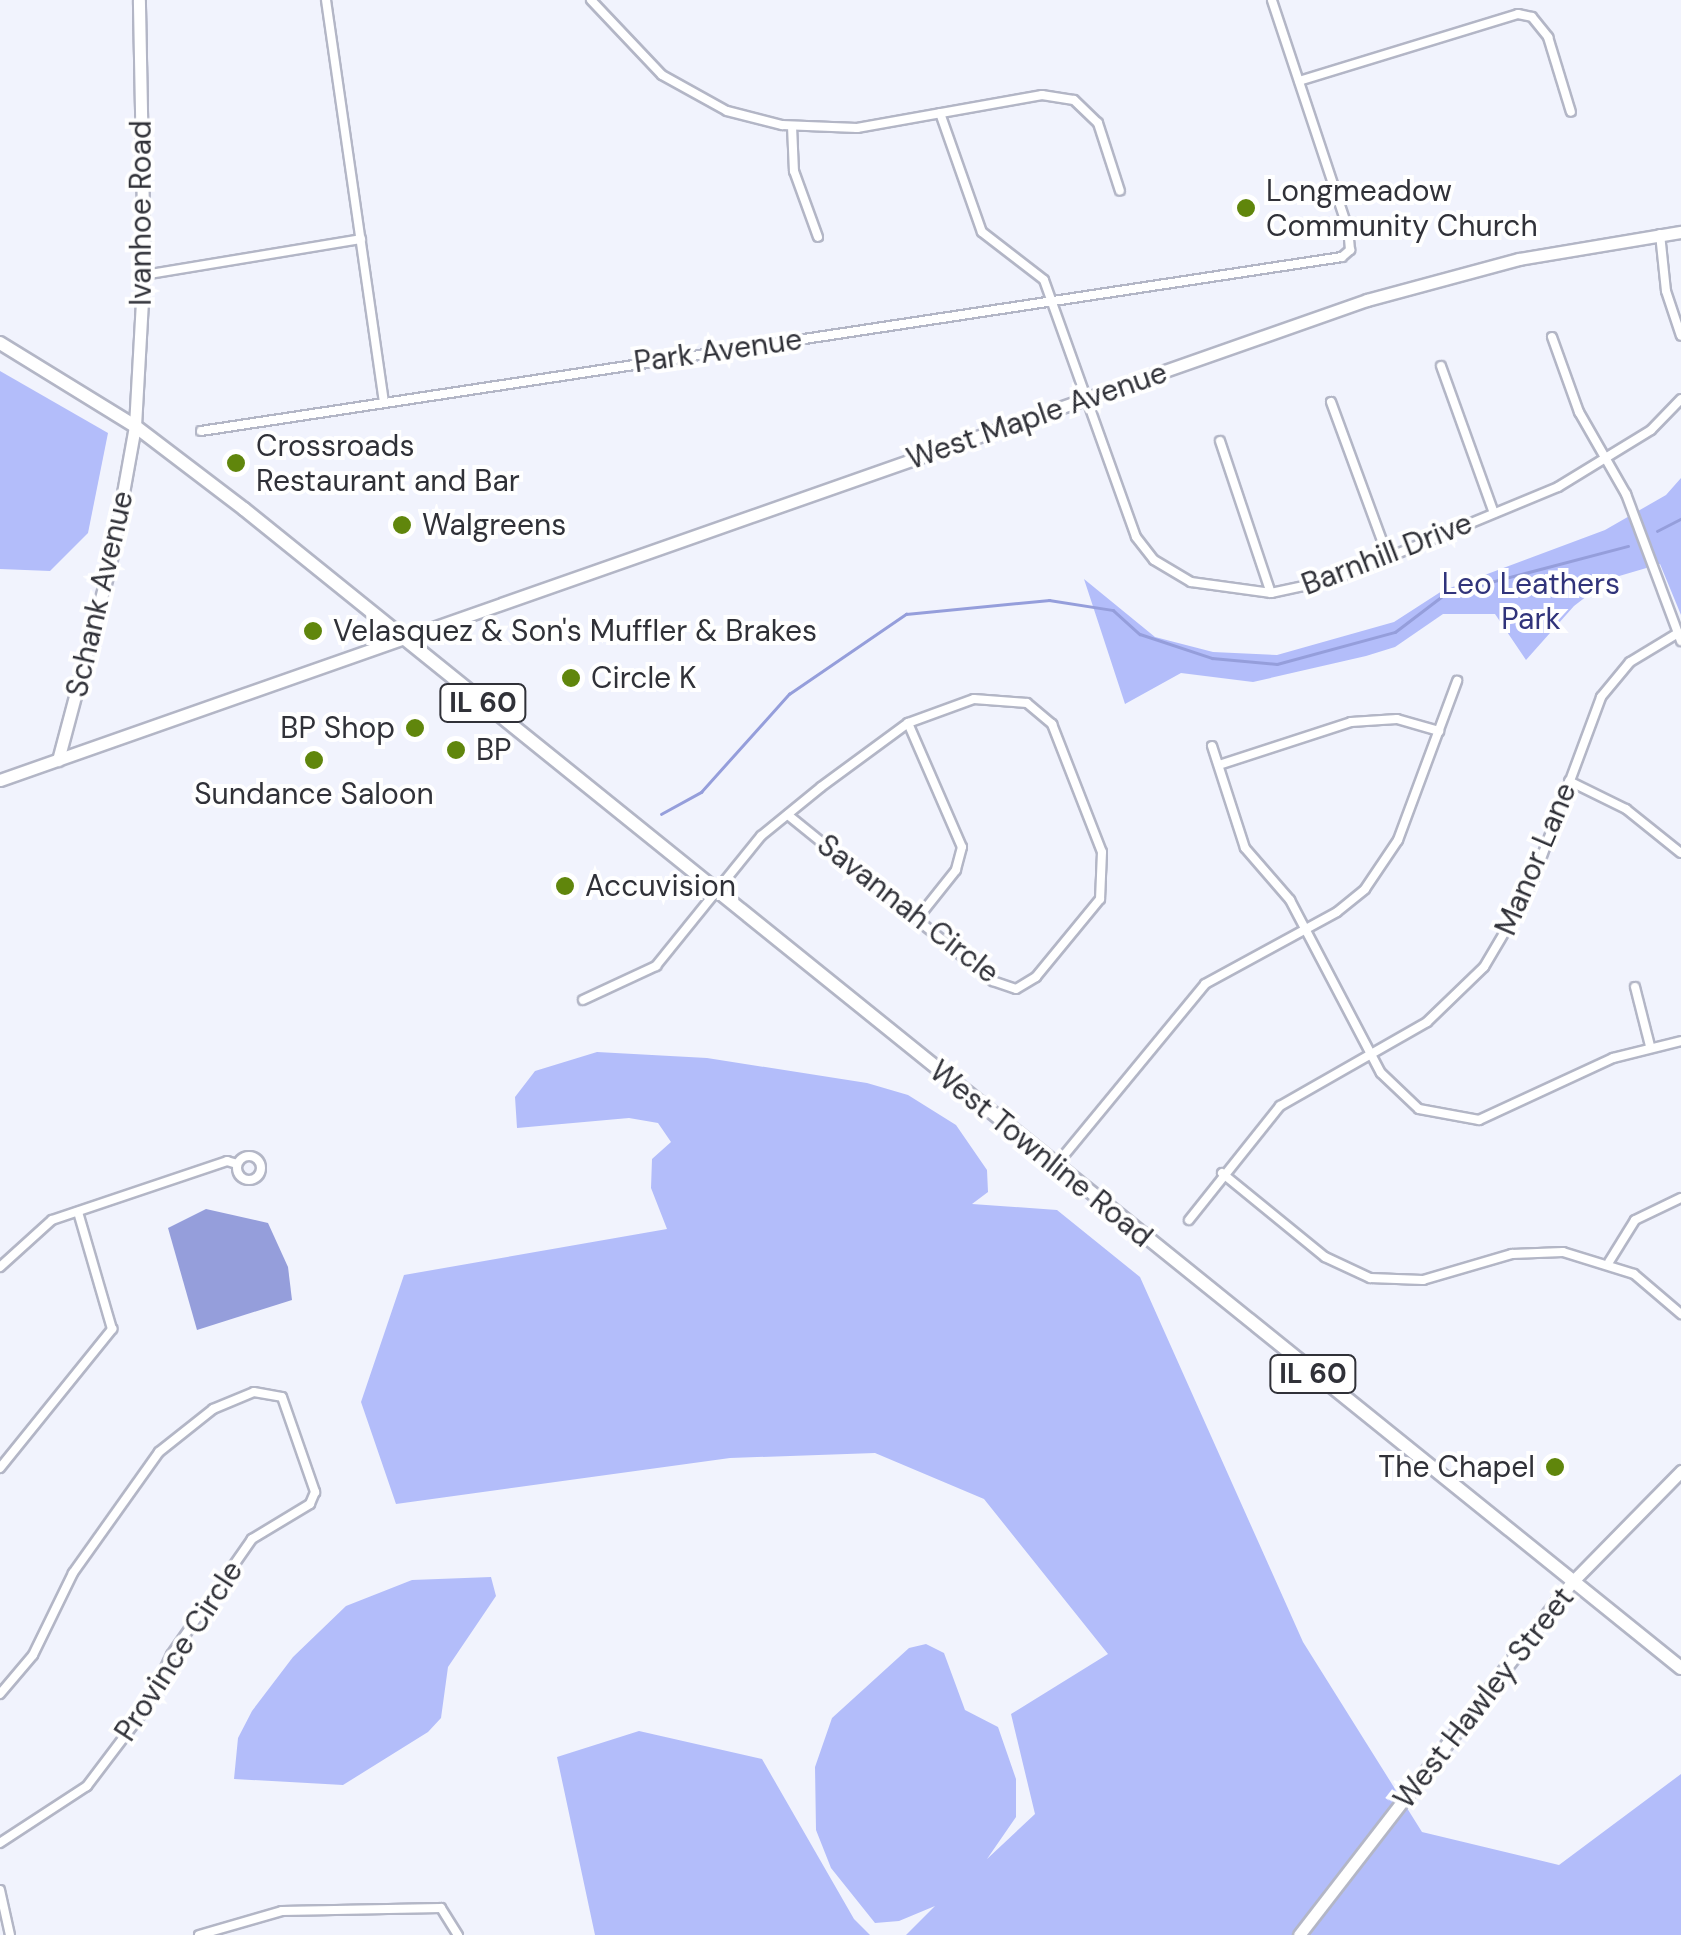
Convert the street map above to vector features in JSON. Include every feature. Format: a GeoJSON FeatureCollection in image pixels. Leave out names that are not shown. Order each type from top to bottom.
{"type":"FeatureCollection","features":[{"type":"Feature","properties":{"kind":"main road","name":"Ivanhoe Road"},"geometry":{"type":"LineString","coordinates":[[135,426],[144,275],[139,0]]}},
{"type":"Feature","properties":{"kind":"main road","name":"West Maple Avenue"},"geometry":{"type":"LineString","coordinates":[[0,780],[1415,285],[1681,232]]}},
{"type":"Feature","properties":{"kind":"main road","name":"IL 60"},"geometry":{"type":"LineString","coordinates":[[0,343],[135,426],[403,638]]}},
{"type":"Feature","properties":{"kind":"main road","name":"Schank Avenue"},"geometry":{"type":"LineString","coordinates":[[58,760],[110,566],[135,426]]}},
{"type":"Feature","properties":{"kind":"main road","name":"West Townline Road"},"geometry":{"type":"LineString","coordinates":[[403,638],[1681,1668]]}},
{"type":"Feature","properties":{"kind":"main road","name":"West Hawley Street"},"geometry":{"type":"LineString","coordinates":[[1298,1935],[1572,1582],[1681,1471]]}},
{"type":"Feature","properties":{"kind":"street"},"geometry":{"type":"LineString","coordinates":[[326,0],[384,401]]}},
{"type":"Feature","properties":{"kind":"street"},"geometry":{"type":"LineString","coordinates":[[591,0],[634,53],[674,83],[726,111],[792,126],[857,128],[1042,95],[1074,100],[1098,123],[1120,191]]}},
{"type":"Feature","properties":{"kind":"street"},"geometry":{"type":"LineString","coordinates":[[1272,0],[1299,80],[1518,14],[1532,18],[1548,37],[1570,112]]}},
{"type":"Feature","properties":{"kind":"street","name":"Park Avenue"},"geometry":{"type":"LineString","coordinates":[[201,430],[1334,260],[1350,250],[1299,80]]}},
{"type":"Feature","properties":{"kind":"street","name":"Barnhill Drive"},"geometry":{"type":"LineString","coordinates":[[940,113],[982,232],[1039,272],[1128,520],[1154,560],[1207,587],[1271,593],[1336,580],[1387,554],[1494,513],[1607,459],[1681,399]]}},
{"type":"Feature","properties":{"kind":"street"},"geometry":{"type":"LineString","coordinates":[[792,126],[794,171],[818,238]]}},
{"type":"Feature","properties":{"kind":"street"},"geometry":{"type":"LineString","coordinates":[[1660,234],[1666,291],[1681,336]]}},
{"type":"Feature","properties":{"kind":"street"},"geometry":{"type":"LineString","coordinates":[[144,275],[361,239]]}},
{"type":"Feature","properties":{"kind":"street"},"geometry":{"type":"LineString","coordinates":[[1552,337],[1578,412],[1607,459],[1679,637]]}},
{"type":"Feature","properties":{"kind":"street"},"geometry":{"type":"LineString","coordinates":[[1441,366],[1494,513]]}},
{"type":"Feature","properties":{"kind":"street"},"geometry":{"type":"LineString","coordinates":[[1331,402],[1387,554]]}},
{"type":"Feature","properties":{"kind":"street"},"geometry":{"type":"LineString","coordinates":[[1220,441],[1271,593]]}},
{"type":"Feature","properties":{"kind":"street","name":"Manor Lane"},"geometry":{"type":"LineString","coordinates":[[1189,1220],[1222,1173],[1280,1106],[1372,1056],[1449,1004],[1501,944],[1529,891],[1569,781],[1610,685],[1630,662],[1679,637]]}},
{"type":"Feature","properties":{"kind":"street"},"geometry":{"type":"LineString","coordinates":[[1056,1165],[1206,984],[1352,900],[1387,861],[1457,681]]}},
{"type":"Feature","properties":{"kind":"street","name":"Savannah Circle"},"geometry":{"type":"LineString","coordinates":[[583,1000],[656,966],[761,836],[788,814],[908,723],[974,698],[1027,702],[1052,724],[1072,765],[1105,875],[1100,899],[1036,977],[1016,989],[993,981],[788,814]]}},
{"type":"Feature","properties":{"kind":"street"},"geometry":{"type":"LineString","coordinates":[[1220,765],[1351,722],[1397,720],[1439,731]]}},
{"type":"Feature","properties":{"kind":"street"},"geometry":{"type":"LineString","coordinates":[[908,723],[962,846],[956,870],[917,920]]}},
{"type":"Feature","properties":{"kind":"street"},"geometry":{"type":"LineString","coordinates":[[1212,746],[1245,848],[1306,928],[1372,1056],[1405,1100],[1436,1116],[1465,1120],[1501,1114],[1650,1046],[1681,1041]]}},
{"type":"Feature","properties":{"kind":"street"},"geometry":{"type":"LineString","coordinates":[[1569,781],[1626,809],[1681,853]]}},
{"type":"Feature","properties":{"kind":"street"},"geometry":{"type":"LineString","coordinates":[[1635,987],[1650,1046]]}},
{"type":"Feature","properties":{"kind":"street"},"geometry":{"type":"LineString","coordinates":[[0,1267],[52,1220],[227,1162],[237,1164]]}},
{"type":"Feature","properties":{"kind":"street"},"geometry":{"type":"LineString","coordinates":[[1222,1173],[1325,1258],[1370,1278],[1423,1280],[1545,1252],[1609,1262],[1651,1285],[1681,1314]]}},
{"type":"Feature","properties":{"kind":"street"},"geometry":{"type":"LineString","coordinates":[[1609,1262],[1635,1220],[1681,1198]]}},
{"type":"Feature","properties":{"kind":"street"},"geometry":{"type":"LineString","coordinates":[[0,1468],[74,1368],[112,1330],[78,1212]]}},
{"type":"Feature","properties":{"kind":"street","name":"Province Circle"},"geometry":{"type":"LineString","coordinates":[[0,1694],[33,1655],[73,1572],[159,1452],[213,1409],[254,1392],[282,1397],[314,1492],[310,1504],[252,1539],[171,1655],[146,1708],[87,1786],[0,1843]]}},
{"type":"Feature","properties":{"kind":"street"},"geometry":{"type":"LineString","coordinates":[[0,1890],[10,1935]]}},
{"type":"Feature","properties":{"kind":"street"},"geometry":{"type":"LineString","coordinates":[[199,1935],[282,1911],[441,1908],[458,1935]]}},
{"type":"Feature","properties":{"kind":"green space"},"geometry":{"type":"Polygon","coordinates":[[[0,371],[108,433],[88,533],[50,571],[0,569],[0,371]]]}},
{"type":"Feature","properties":{"kind":"green space","name":"Leo Leathers Park"},"geometry":{"type":"Polygon","coordinates":[[[1681,478],[1681,615],[1660,564],[1609,579],[1574,606],[1526,660],[1495,614],[1443,614],[1395,647],[1366,656],[1253,682],[1181,673],[1125,704],[1084,579],[1155,637],[1213,652],[1277,655],[1394,622],[1442,591],[1605,530],[1666,495],[1681,478]]]}},
{"type":"Feature","properties":{"kind":"green space"},"geometry":{"type":"Polygon","coordinates":[[[597,1052],[707,1058],[867,1083],[908,1095],[956,1125],[987,1170],[988,1192],[972,1204],[1057,1210],[1140,1277],[1303,1642],[1422,1832],[1559,1865],[1681,1774],[1681,1935],[906,1935],[935,1906],[899,1921],[875,1923],[831,1868],[816,1830],[815,1767],[832,1718],[909,1648],[926,1644],[944,1653],[965,1710],[998,1727],[1016,1779],[1016,1817],[987,1859],[1035,1814],[1011,1714],[1108,1654],[984,1499],[875,1453],[730,1458],[396,1504],[361,1402],[404,1275],[667,1229],[651,1188],[652,1159],[671,1142],[658,1123],[629,1118],[517,1128],[515,1097],[535,1071],[597,1052]]]}},
{"type":"Feature","properties":{"kind":"green space"},"geometry":{"type":"Polygon","coordinates":[[[491,1577],[496,1596],[448,1667],[441,1718],[428,1732],[343,1785],[234,1779],[238,1738],[252,1711],[293,1657],[346,1606],[412,1580],[491,1577]]]}},
{"type":"Feature","properties":{"kind":"green space"},"geometry":{"type":"Polygon","coordinates":[[[639,1731],[762,1759],[854,1919],[870,1935],[595,1935],[557,1757],[639,1731]]]}},
{"type":"Feature","properties":{"kind":"shaded area"},"geometry":{"type":"Polygon","coordinates":[[[206,1209],[268,1223],[288,1267],[292,1300],[197,1330],[168,1228],[206,1209]]]}},
{"type":"Feature","properties":{"kind":"waterway"},"geometry":{"type":"LineString","coordinates":[[1657,531],[1681,519]]}},
{"type":"Feature","properties":{"kind":"waterway"},"geometry":{"type":"LineString","coordinates":[[661,814],[701,792],[789,694],[906,614],[1049,600],[1113,610],[1140,634],[1212,658],[1277,664],[1395,632],[1445,594],[1628,546]]}},
{"type":"Feature","properties":{"kind":"place","name":"Longmeadow Community Church"},"geometry":{"type":"Point","coordinates":[1246,208]}},
{"type":"Feature","properties":{"kind":"place","name":"Crossroads Restaurant and Bar"},"geometry":{"type":"Point","coordinates":[236,463]}},
{"type":"Feature","properties":{"kind":"place","name":"Walgreens"},"geometry":{"type":"Point","coordinates":[402,525]}},
{"type":"Feature","properties":{"kind":"place","name":"Velasquez & Son's Muffler & Brakes"},"geometry":{"type":"Point","coordinates":[313,631]}},
{"type":"Feature","properties":{"kind":"place","name":"Circle K"},"geometry":{"type":"Point","coordinates":[571,678]}},
{"type":"Feature","properties":{"kind":"place","name":"BP Shop"},"geometry":{"type":"Point","coordinates":[415,728]}},
{"type":"Feature","properties":{"kind":"place","name":"BP"},"geometry":{"type":"Point","coordinates":[456,750]}},
{"type":"Feature","properties":{"kind":"place","name":"Sundance Saloon"},"geometry":{"type":"Point","coordinates":[314,760]}},
{"type":"Feature","properties":{"kind":"place","name":"Accuvision"},"geometry":{"type":"Point","coordinates":[565,886]}},
{"type":"Feature","properties":{"kind":"place","name":"The Chapel"},"geometry":{"type":"Point","coordinates":[1555,1467]}}]}
